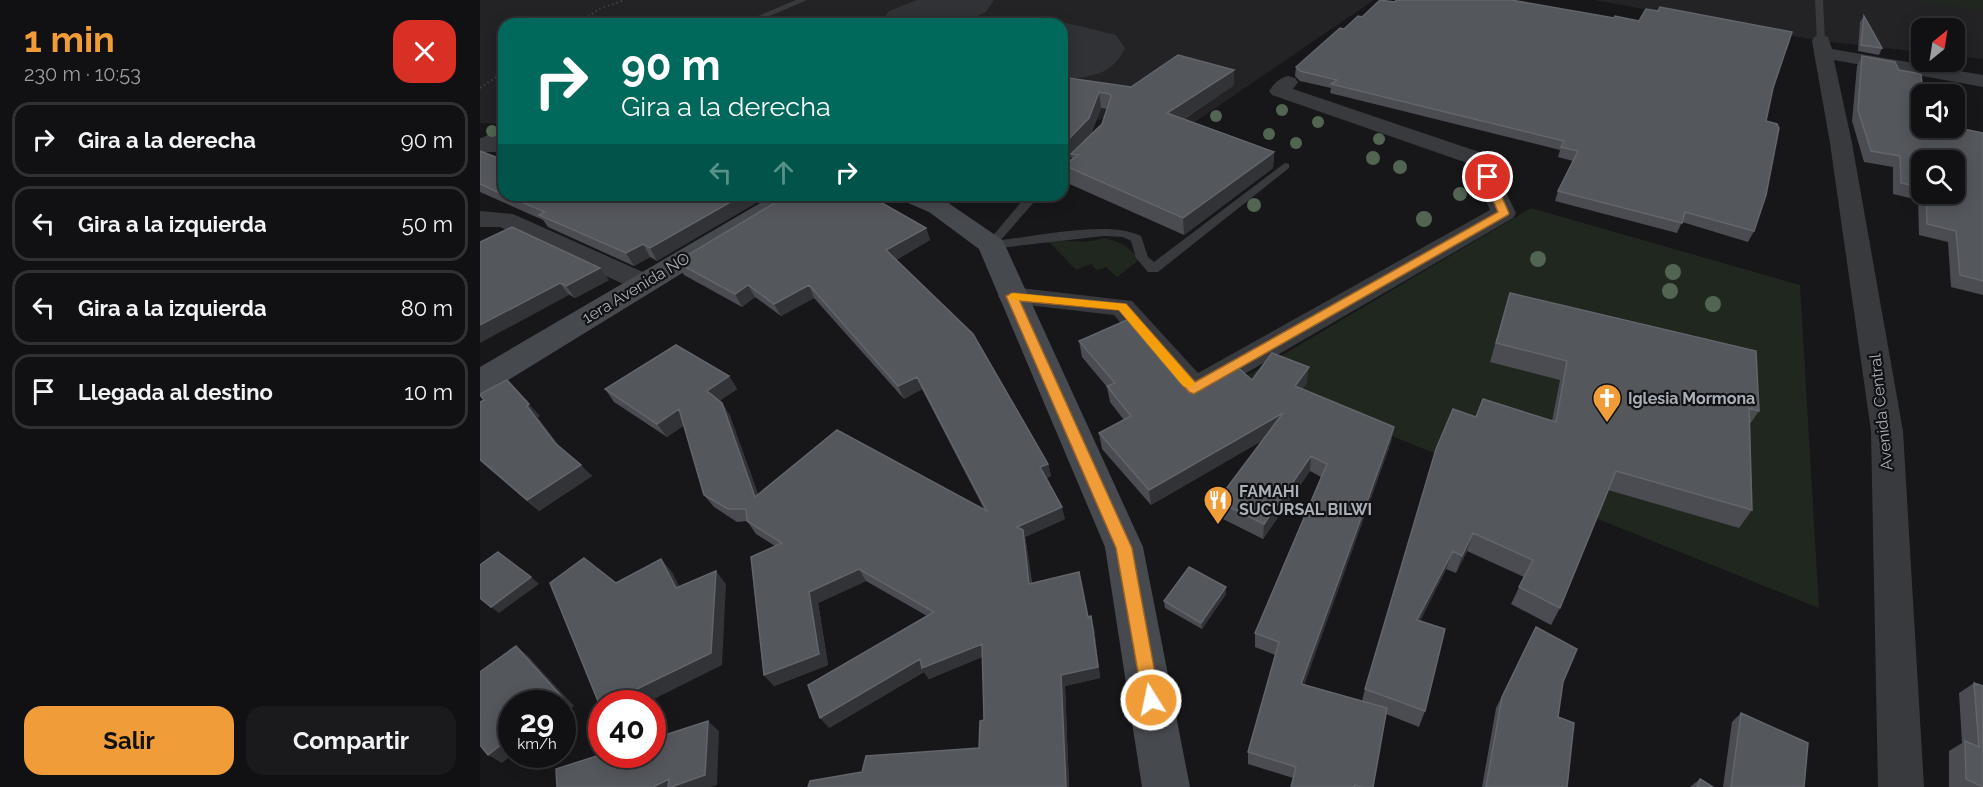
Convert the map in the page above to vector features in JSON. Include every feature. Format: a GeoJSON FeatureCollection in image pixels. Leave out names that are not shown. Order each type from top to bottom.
{"type":"FeatureCollection","features":[{"type":"Feature","properties":{"kind":"street"},"geometry":{"type":"LineString","coordinates":[[1823,47],[1983,81]]}},
{"type":"Feature","properties":{"kind":"street","name":"Avenida Central"},"geometry":{"type":"LineString","coordinates":[[1823,47],[1887,431],[1901,787]]}},
{"type":"Feature","properties":{"kind":"street"},"geometry":{"type":"LineString","coordinates":[[1012,296],[1122,307],[1194,389],[1504,213],[1480,160],[1279,90],[1288,82]]}},
{"type":"Feature","properties":{"kind":"street"},"geometry":{"type":"LineString","coordinates":[[480,144],[498,145]]}},
{"type":"Feature","properties":{"kind":"street","name":"1era Avenida NO"},"geometry":{"type":"LineString","coordinates":[[480,382],[782,201]]}},
{"type":"Feature","properties":{"kind":"street"},"geometry":{"type":"LineString","coordinates":[[924,201],[938,207],[991,245],[1124,548],[1166,787]]}},
{"type":"Feature","properties":{"kind":"street"},"geometry":{"type":"LineString","coordinates":[[480,219],[504,219],[644,283]]}},
{"type":"Feature","properties":{"kind":"lane"},"geometry":{"type":"LineString","coordinates":[[758,18],[803,0]]}},
{"type":"Feature","properties":{"kind":"lane"},"geometry":{"type":"LineString","coordinates":[[1819,0],[1823,47]]}},
{"type":"Feature","properties":{"kind":"lane"},"geometry":{"type":"LineString","coordinates":[[480,144],[498,133]]}},
{"type":"Feature","properties":{"kind":"lane"},"geometry":{"type":"LineString","coordinates":[[991,245],[1104,232],[1125,233],[1137,239],[1142,258],[1154,269],[1285,166]]}},
{"type":"Feature","properties":{"kind":"lane"},"geometry":{"type":"LineString","coordinates":[[991,245],[1027,201]]}},
{"type":"Feature","properties":{"kind":"path"},"geometry":{"type":"LineString","coordinates":[[586,18],[599,9],[625,0]]}},
{"type":"Feature","properties":{"kind":"path"},"geometry":{"type":"LineString","coordinates":[[480,88],[498,76]]}},
{"type":"Feature","properties":{"kind":"shaded area"},"geometry":{"type":"Polygon","coordinates":[[[480,0],[1374,0],[1186,128],[1132,110],[1085,124],[1068,142],[1068,18],[498,18],[498,124],[480,123],[480,0]]]}},
{"type":"Feature","properties":{"kind":"shaded area"},"geometry":{"type":"Polygon","coordinates":[[[1594,0],[1983,0],[1983,59],[1965,57],[1965,18],[1911,18],[1911,51],[1821,41],[1594,0]]]}},
{"type":"Feature","properties":{"kind":"shaded area"},"geometry":{"type":"Polygon","coordinates":[[[1907,0],[1983,0],[1983,10],[1907,0]]]}},
{"type":"Feature","properties":{"kind":"shaded area"},"geometry":{"type":"Polygon","coordinates":[[[1531,208],[1800,285],[1819,608],[1245,377],[1531,208]]]}},
{"type":"Feature","properties":{"kind":"shaded area"},"geometry":{"type":"Polygon","coordinates":[[[1104,238],[1124,245],[1139,260],[1117,277],[1106,267],[1097,270],[1091,264],[1076,270],[1049,242],[1090,241],[1104,238]]]}},
{"type":"Feature","properties":{"kind":"building"},"geometry":{"type":"Polygon","coordinates":[[[1380,0],[1394,2],[1397,0],[1511,0],[1639,21],[1646,9],[1658,11],[1660,7],[1792,32],[1773,88],[1766,121],[1777,124],[1779,128],[1766,195],[1754,231],[1685,212],[1682,223],[1558,191],[1578,151],[1561,147],[1564,141],[1331,84],[1337,80],[1300,71],[1296,67],[1340,28],[1344,29],[1358,16],[1362,17],[1380,0]]]}},
{"type":"Feature","properties":{"kind":"building"},"geometry":{"type":"Polygon","coordinates":[[[1864,16],[1882,48],[1861,45],[1864,16]]]}},
{"type":"Feature","properties":{"kind":"building"},"geometry":{"type":"Polygon","coordinates":[[[1178,55],[1234,70],[1167,113],[1274,152],[1183,218],[1068,167],[1068,162],[1079,155],[1071,154],[1102,124],[1111,97],[1110,94],[1099,92],[1089,118],[1068,140],[1068,78],[1131,87],[1178,55]]]}},
{"type":"Feature","properties":{"kind":"building"},"geometry":{"type":"Polygon","coordinates":[[[1862,56],[1895,62],[1899,70],[1921,74],[1922,84],[1911,84],[1911,138],[1965,138],[1965,129],[1983,133],[1983,281],[1960,275],[1956,231],[1927,224],[1926,204],[1965,204],[1965,150],[1911,150],[1911,185],[1901,183],[1900,156],[1871,151],[1858,110],[1862,56]]]}},
{"type":"Feature","properties":{"kind":"building"},"geometry":{"type":"Polygon","coordinates":[[[480,151],[498,158],[498,192],[480,184],[480,151]]]}},
{"type":"Feature","properties":{"kind":"building"},"geometry":{"type":"Polygon","coordinates":[[[519,201],[732,201],[650,248],[643,244],[626,253],[539,215],[545,212],[519,201]]]}},
{"type":"Feature","properties":{"kind":"building"},"geometry":{"type":"Polygon","coordinates":[[[778,201],[879,201],[926,228],[886,250],[973,334],[1048,464],[1040,467],[1062,507],[1017,527],[1023,530],[1029,584],[1079,572],[1088,617],[1091,616],[1098,667],[1061,675],[1066,787],[808,787],[810,781],[862,772],[866,756],[979,748],[980,721],[984,720],[982,644],[922,668],[920,659],[820,718],[808,685],[934,612],[859,569],[809,592],[819,654],[764,675],[751,557],[782,543],[747,521],[746,509],[728,509],[704,495],[679,409],[657,424],[605,389],[676,345],[729,376],[707,391],[722,403],[755,497],[837,430],[987,511],[917,377],[898,386],[809,285],[774,304],[748,285],[735,294],[676,262],[778,201]]]}},
{"type":"Feature","properties":{"kind":"building"},"geometry":{"type":"Polygon","coordinates":[[[512,227],[600,268],[566,286],[560,283],[480,325],[480,242],[512,227]]]}},
{"type":"Feature","properties":{"kind":"building"},"geometry":{"type":"Polygon","coordinates":[[[1510,293],[1756,351],[1759,411],[1749,408],[1752,510],[1616,471],[1560,608],[1519,587],[1533,560],[1473,533],[1462,556],[1453,551],[1417,620],[1445,629],[1425,711],[1365,689],[1436,449],[1453,409],[1476,417],[1483,399],[1556,422],[1567,361],[1496,343],[1510,293]]]}},
{"type":"Feature","properties":{"kind":"building"},"geometry":{"type":"Polygon","coordinates":[[[1127,320],[1180,383],[1193,387],[1206,383],[1236,366],[1252,380],[1272,353],[1309,367],[1295,386],[1394,427],[1301,684],[1387,708],[1373,787],[1355,785],[1354,787],[1291,787],[1296,767],[1248,752],[1279,642],[1255,633],[1327,464],[1311,456],[1264,524],[1217,501],[1283,413],[1149,490],[1099,433],[1131,416],[1107,386],[1115,383],[1079,341],[1127,320]]]}},
{"type":"Feature","properties":{"kind":"building"},"geometry":{"type":"Polygon","coordinates":[[[507,380],[529,404],[527,406],[555,443],[581,465],[527,500],[480,459],[480,402],[484,400],[480,394],[507,380]]]}},
{"type":"Feature","properties":{"kind":"building"},"geometry":{"type":"Polygon","coordinates":[[[498,552],[531,577],[491,607],[480,598],[480,565],[498,552]]]}},
{"type":"Feature","properties":{"kind":"building"},"geometry":{"type":"Polygon","coordinates":[[[584,558],[616,583],[661,559],[676,588],[716,571],[711,653],[635,690],[593,690],[550,583],[584,558]]]}},
{"type":"Feature","properties":{"kind":"building"},"geometry":{"type":"Polygon","coordinates":[[[1189,567],[1226,587],[1201,623],[1164,601],[1189,567]]]}},
{"type":"Feature","properties":{"kind":"building"},"geometry":{"type":"Polygon","coordinates":[[[1536,627],[1577,649],[1563,682],[1558,717],[1574,723],[1567,787],[1486,787],[1502,697],[1536,627]]]}},
{"type":"Feature","properties":{"kind":"building"},"geometry":{"type":"Polygon","coordinates":[[[516,646],[556,690],[498,690],[498,747],[488,755],[480,745],[480,672],[516,646]]]}},
{"type":"Feature","properties":{"kind":"building"},"geometry":{"type":"Polygon","coordinates":[[[1974,683],[1983,686],[1983,787],[1966,779],[1965,741],[1979,747],[1974,683]]]}},
{"type":"Feature","properties":{"kind":"building"},"geometry":{"type":"Polygon","coordinates":[[[1741,713],[1808,743],[1804,787],[1731,787],[1741,713]]]}},
{"type":"Feature","properties":{"kind":"building"},"geometry":{"type":"Polygon","coordinates":[[[708,721],[705,775],[671,787],[668,787],[669,779],[653,787],[557,787],[556,769],[576,768],[576,763],[588,759],[588,768],[666,768],[666,734],[708,721]]]}},
{"type":"Feature","properties":{"kind":"building"},"geometry":{"type":"Polygon","coordinates":[[[1700,779],[1713,787],[1697,787],[1700,779]]]}},
{"type":"Feature","properties":{"kind":"taxiway"},"geometry":{"type":"LineString","coordinates":[[924,18],[966,0]]}},
{"type":"Feature","properties":{"kind":"taxiway"},"geometry":{"type":"LineString","coordinates":[[1068,42],[1094,48],[1091,54],[1082,59],[1068,60]]}},
{"type":"Feature","properties":{"kind":"slow traffic"},"geometry":{"type":"LineString","coordinates":[[1014,297],[1122,307],[1188,383]]}},
{"type":"Feature","properties":{"kind":"place","name":"Iglesia Mormona"},"geometry":{"type":"Point","coordinates":[1607,424]}},
{"type":"Feature","properties":{"kind":"place","name":"FAMAHI SUCURSAL BILWI"},"geometry":{"type":"Point","coordinates":[1218,526]}},
{"type":"Feature","properties":{"kind":"route"},"geometry":{"type":"LineString","coordinates":[[1151,700],[1124,548],[1012,296],[1122,307],[1194,389],[1504,213],[1488,177]]}}]}
